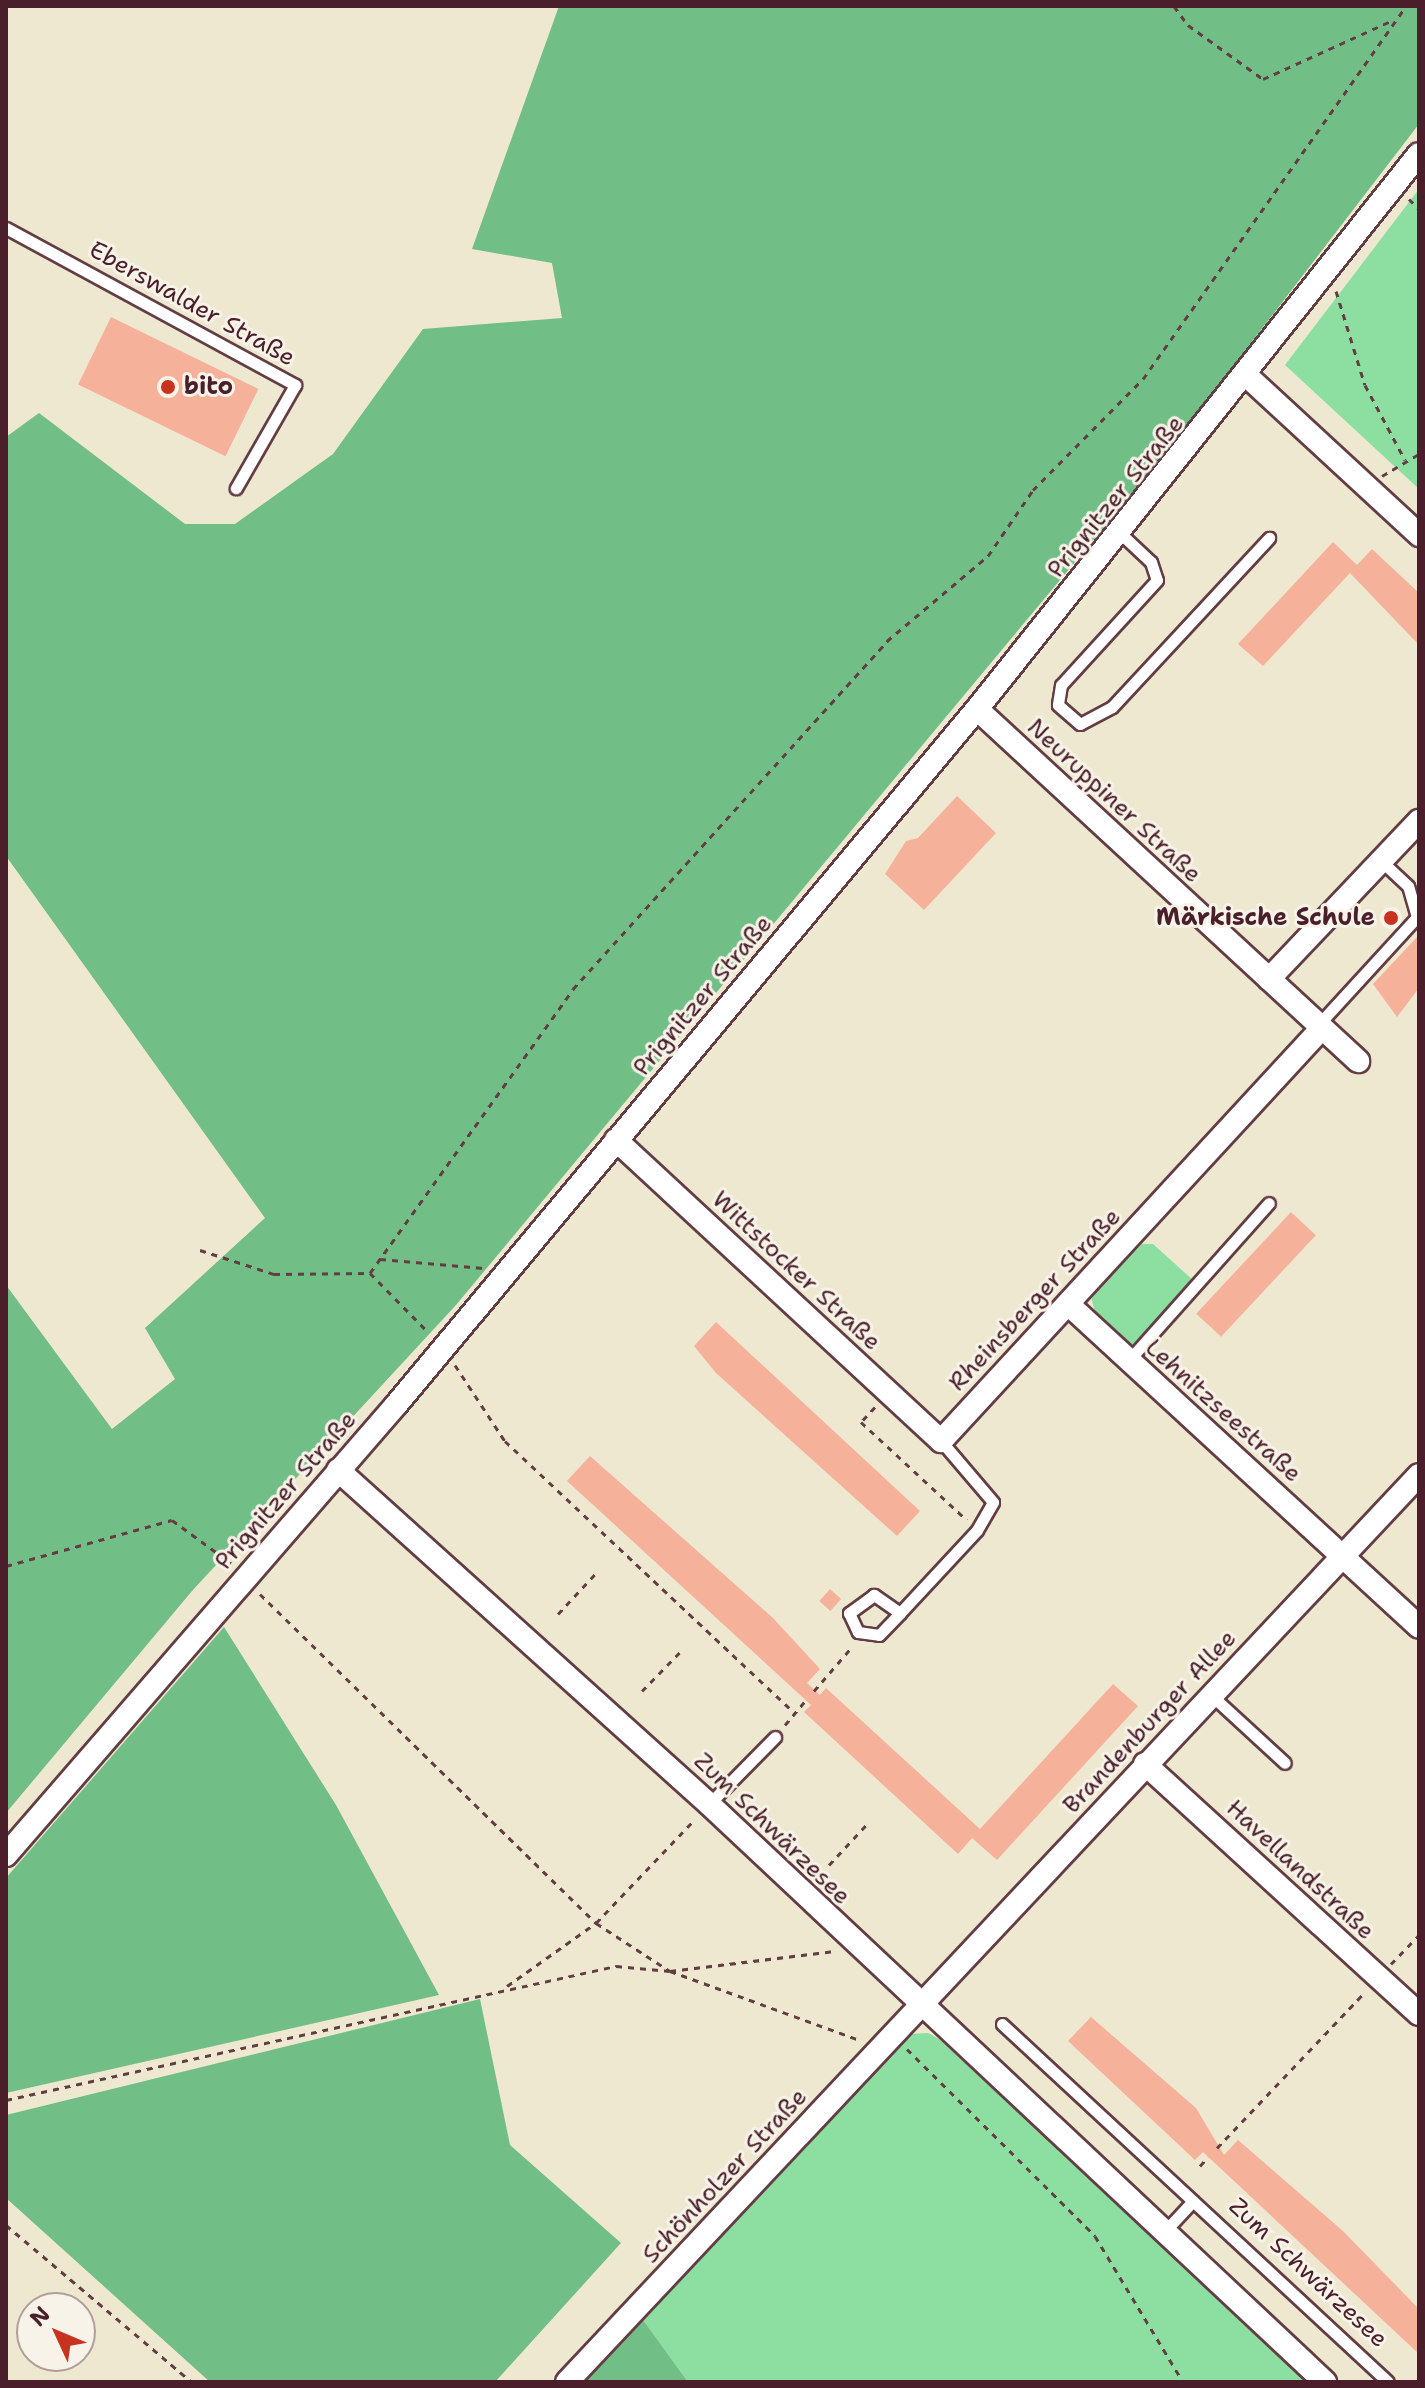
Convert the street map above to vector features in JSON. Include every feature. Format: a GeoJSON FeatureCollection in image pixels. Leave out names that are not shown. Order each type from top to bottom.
{"type":"FeatureCollection","features":[{"type":"Feature","properties":{"kind":"street","name":"Prignitzer Straße"},"geometry":{"type":"LineString","coordinates":[[6,1855],[442,1350],[977,709],[1248,377],[1419,154]]}},
{"type":"Feature","properties":{"kind":"street"},"geometry":{"type":"LineString","coordinates":[[1248,377],[1419,535]]}},
{"type":"Feature","properties":{"kind":"street","name":"Neuruppiner Straße"},"geometry":{"type":"LineString","coordinates":[[977,709],[1358,1061]]}},
{"type":"Feature","properties":{"kind":"street"},"geometry":{"type":"LineString","coordinates":[[1269,979],[1419,821]]}},
{"type":"Feature","properties":{"kind":"street","name":"Rheinsberger Straße"},"geometry":{"type":"LineString","coordinates":[[941,1441],[1320,1026]]}},
{"type":"Feature","properties":{"kind":"street","name":"Wittstocker Straße"},"geometry":{"type":"LineString","coordinates":[[616,1140],[941,1441]]}},
{"type":"Feature","properties":{"kind":"street","name":"Lehnitzseestraße"},"geometry":{"type":"LineString","coordinates":[[1068,1304],[1419,1627]]}},
{"type":"Feature","properties":{"kind":"street","name":"Zum Schwärzesee"},"geometry":{"type":"LineString","coordinates":[[338,1470],[709,1804],[1325,2382]]}},
{"type":"Feature","properties":{"kind":"street","name":"Brandenburger Allee"},"geometry":{"type":"LineString","coordinates":[[920,2005],[1419,1475]]}},
{"type":"Feature","properties":{"kind":"street","name":"Havellandstraße"},"geometry":{"type":"LineString","coordinates":[[1145,1764],[1419,2014]]}},
{"type":"Feature","properties":{"kind":"street","name":"Schönholzer Straße"},"geometry":{"type":"LineString","coordinates":[[567,2382],[878,2040],[920,2005]]}},
{"type":"Feature","properties":{"kind":"lane","name":"Eberswalder Straße"},"geometry":{"type":"LineString","coordinates":[[6,228],[295,385],[236,488]]}},
{"type":"Feature","properties":{"kind":"lane"},"geometry":{"type":"LineString","coordinates":[[1120,533],[1151,562],[1157,580],[1061,685],[1058,705],[1080,724],[1112,707],[1269,538]]}},
{"type":"Feature","properties":{"kind":"lane"},"geometry":{"type":"LineString","coordinates":[[1320,1026],[1417,917],[1408,886],[1381,861]]}},
{"type":"Feature","properties":{"kind":"lane"},"geometry":{"type":"LineString","coordinates":[[1129,1360],[1269,1203]]}},
{"type":"Feature","properties":{"kind":"lane"},"geometry":{"type":"LineString","coordinates":[[900,1613],[878,1597],[862,1598],[849,1613],[862,1635],[879,1635],[900,1613],[977,1530],[990,1512],[991,1495],[941,1441]]}},
{"type":"Feature","properties":{"kind":"lane"},"geometry":{"type":"LineString","coordinates":[[1211,1695],[1285,1763]]}},
{"type":"Feature","properties":{"kind":"lane"},"geometry":{"type":"LineString","coordinates":[[709,1804],[775,1737]]}},
{"type":"Feature","properties":{"kind":"lane","name":"Zum Schwärzesee"},"geometry":{"type":"LineString","coordinates":[[1002,2024],[1388,2382]]}},
{"type":"Feature","properties":{"kind":"lane","name":"Zum Schwärzesee"},"geometry":{"type":"LineString","coordinates":[[1165,2231],[1193,2201]]}},
{"type":"Feature","properties":{"kind":"path"},"geometry":{"type":"LineString","coordinates":[[1174,6],[1188,25],[1263,79],[1393,21]]}},
{"type":"Feature","properties":{"kind":"path"},"geometry":{"type":"LineString","coordinates":[[370,1273],[573,989],[887,641],[988,556],[1033,490],[1143,379],[1256,228],[1406,6]]}},
{"type":"Feature","properties":{"kind":"path"},"geometry":{"type":"LineString","coordinates":[[1331,269],[1365,385],[1405,460]]}},
{"type":"Feature","properties":{"kind":"path"},"geometry":{"type":"LineString","coordinates":[[1368,489],[1405,460],[1419,454]]}},
{"type":"Feature","properties":{"kind":"path"},"geometry":{"type":"LineString","coordinates":[[200,1250],[274,1274],[370,1273],[462,1370],[505,1441],[795,1713]]}},
{"type":"Feature","properties":{"kind":"path"},"geometry":{"type":"LineString","coordinates":[[380,1259],[508,1271]]}},
{"type":"Feature","properties":{"kind":"path"},"geometry":{"type":"LineString","coordinates":[[861,1422],[977,1530]]}},
{"type":"Feature","properties":{"kind":"path"},"geometry":{"type":"LineString","coordinates":[[6,1566],[172,1520],[203,1537],[596,1923],[670,1971],[822,2031],[878,2040],[921,2056],[1095,2236],[1183,2382]]}},
{"type":"Feature","properties":{"kind":"path"},"geometry":{"type":"LineString","coordinates":[[558,1614],[597,1572]]}},
{"type":"Feature","properties":{"kind":"path"},"geometry":{"type":"LineString","coordinates":[[814,1691],[862,1635]]}},
{"type":"Feature","properties":{"kind":"path"},"geometry":{"type":"LineString","coordinates":[[642,1691],[682,1650]]}},
{"type":"Feature","properties":{"kind":"path"},"geometry":{"type":"LineString","coordinates":[[775,1737],[806,1700]]}},
{"type":"Feature","properties":{"kind":"path"},"geometry":{"type":"LineString","coordinates":[[507,1986],[596,1923],[709,1804]]}},
{"type":"Feature","properties":{"kind":"path"},"geometry":{"type":"LineString","coordinates":[[829,1865],[868,1823]]}},
{"type":"Feature","properties":{"kind":"path"},"geometry":{"type":"LineString","coordinates":[[1217,2148],[1419,1935]]}},
{"type":"Feature","properties":{"kind":"path"},"geometry":{"type":"LineString","coordinates":[[6,2100],[507,1986],[616,1966],[670,1971],[858,1947]]}},
{"type":"Feature","properties":{"kind":"path"},"geometry":{"type":"LineString","coordinates":[[1200,2166],[1208,2157]]}},
{"type":"Feature","properties":{"kind":"path"},"geometry":{"type":"LineString","coordinates":[[6,2225],[192,2382]]}},
{"type":"Feature","properties":{"kind":"green space"},"geometry":{"type":"Polygon","coordinates":[[[559,6],[1419,6],[1419,124],[1175,442],[456,1305],[192,1591],[6,1813],[6,1285],[112,1429],[175,1379],[145,1328],[265,1218],[6,856],[6,437],[39,413],[185,524],[235,524],[333,454],[423,329],[562,318],[552,263],[472,249],[559,6]]]}},
{"type":"Feature","properties":{"kind":"green space"},"geometry":{"type":"Polygon","coordinates":[[[1419,189],[1419,489],[1285,365],[1419,189]]]}},
{"type":"Feature","properties":{"kind":"green space"},"geometry":{"type":"Polygon","coordinates":[[[1142,1244],[1153,1244],[1194,1281],[1133,1348],[1095,1313],[1091,1296],[1142,1244]]]}},
{"type":"Feature","properties":{"kind":"green space"},"geometry":{"type":"Polygon","coordinates":[[[224,1627],[336,1805],[439,1995],[6,2093],[6,1878],[224,1627]]]}},
{"type":"Feature","properties":{"kind":"green space"},"geometry":{"type":"Polygon","coordinates":[[[480,1999],[510,2145],[621,2243],[495,2382],[210,2382],[6,2198],[6,2115],[480,1999]]]}},
{"type":"Feature","properties":{"kind":"green space"},"geometry":{"type":"Polygon","coordinates":[[[928,2033],[939,2039],[1311,2382],[688,2382],[641,2317],[910,2034],[928,2033]]]}},
{"type":"Feature","properties":{"kind":"green space"},"geometry":{"type":"Polygon","coordinates":[[[641,2317],[688,2382],[583,2382],[641,2317]]]}},
{"type":"Feature","properties":{"kind":"building","name":"bito"},"geometry":{"type":"Polygon","coordinates":[[[111,317],[258,389],[226,456],[78,384],[111,317]]]}},
{"type":"Feature","properties":{"kind":"building"},"geometry":{"type":"Polygon","coordinates":[[[1333,542],[1357,565],[1372,549],[1419,593],[1419,645],[1350,573],[1263,666],[1238,644],[1333,542]]]}},
{"type":"Feature","properties":{"kind":"building"},"geometry":{"type":"Polygon","coordinates":[[[957,796],[996,833],[924,910],[885,874],[906,841],[918,838],[957,796]]]}},
{"type":"Feature","properties":{"kind":"building"},"geometry":{"type":"Polygon","coordinates":[[[1419,935],[1419,988],[1397,1017],[1373,984],[1419,935]]]}},
{"type":"Feature","properties":{"kind":"building"},"geometry":{"type":"Polygon","coordinates":[[[1291,1212],[1316,1235],[1221,1337],[1196,1314],[1291,1212]]]}},
{"type":"Feature","properties":{"kind":"building"},"geometry":{"type":"Polygon","coordinates":[[[716,1322],[920,1511],[897,1536],[716,1373],[694,1346],[716,1322]]]}},
{"type":"Feature","properties":{"kind":"building"},"geometry":{"type":"Polygon","coordinates":[[[590,1456],[773,1618],[820,1669],[807,1683],[820,1695],[826,1688],[980,1829],[1113,1684],[1138,1706],[997,1860],[972,1838],[958,1854],[804,1712],[811,1705],[567,1481],[590,1456]]]}},
{"type":"Feature","properties":{"kind":"building"},"geometry":{"type":"Polygon","coordinates":[[[830,1589],[841,1599],[830,1611],[819,1601],[830,1589]]]}},
{"type":"Feature","properties":{"kind":"building"},"geometry":{"type":"Polygon","coordinates":[[[1091,2017],[1196,2108],[1224,2155],[1238,2140],[1343,2231],[1419,2309],[1419,2354],[1203,2152],[1195,2160],[1068,2041],[1091,2017]]]}},
{"type":"Feature","properties":{"kind":"place","name":"bito"},"geometry":{"type":"Point","coordinates":[168,387]}},
{"type":"Feature","properties":{"kind":"place","name":"Märkische Schule"},"geometry":{"type":"Point","coordinates":[1391,918]}}]}
